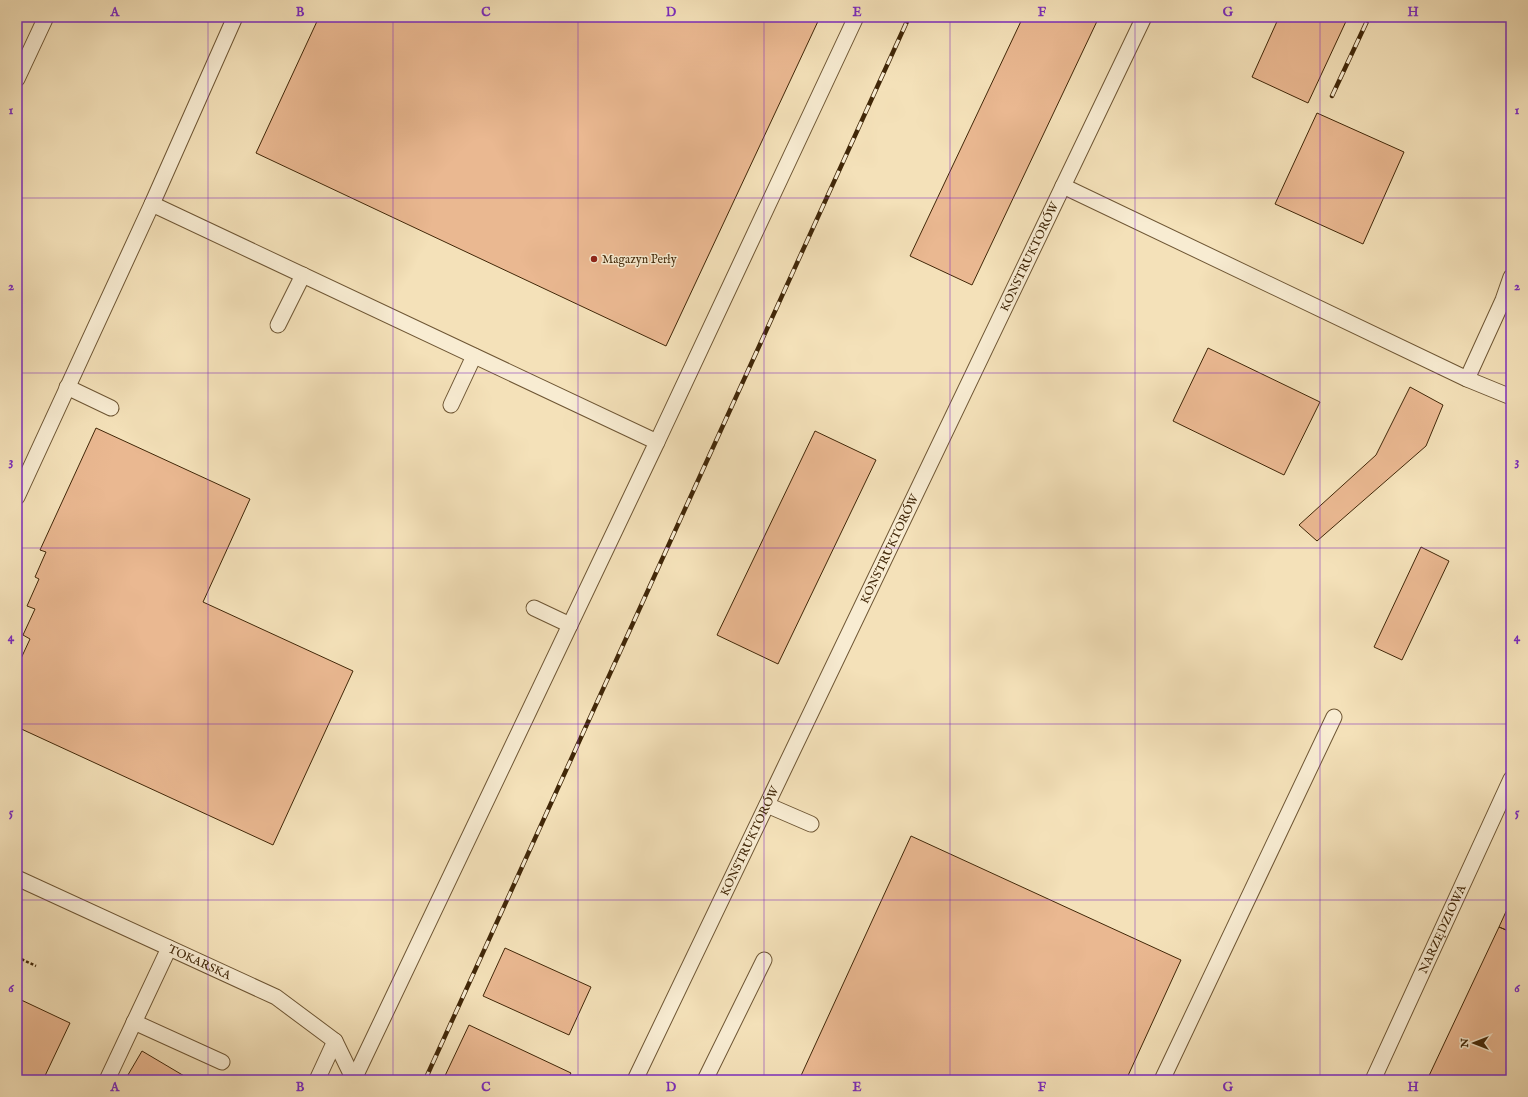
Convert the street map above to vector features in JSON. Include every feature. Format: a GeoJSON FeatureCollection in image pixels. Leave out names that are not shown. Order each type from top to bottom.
{"type":"FeatureCollection","features":[{"type":"Feature","properties":{"kind":"lane"},"geometry":{"type":"LineString","coordinates":[[17,79],[46,17]]}},
{"type":"Feature","properties":{"kind":"lane"},"geometry":{"type":"LineString","coordinates":[[17,497],[152,204],[235,17]]}},
{"type":"Feature","properties":{"kind":"lane"},"geometry":{"type":"LineString","coordinates":[[354,1080],[657,442],[856,17]]}},
{"type":"Feature","properties":{"kind":"lane","name":"KONSTRUKTORÓW"},"geometry":{"type":"LineString","coordinates":[[635,1080],[1144,17]]}},
{"type":"Feature","properties":{"kind":"lane"},"geometry":{"type":"LineString","coordinates":[[1063,186],[1467,379],[1511,397]]}},
{"type":"Feature","properties":{"kind":"lane"},"geometry":{"type":"LineString","coordinates":[[152,204],[657,442]]}},
{"type":"Feature","properties":{"kind":"lane"},"geometry":{"type":"LineString","coordinates":[[278,325],[303,275]]}},
{"type":"Feature","properties":{"kind":"lane"},"geometry":{"type":"LineString","coordinates":[[1467,379],[1503,300],[1511,277]]}},
{"type":"Feature","properties":{"kind":"lane"},"geometry":{"type":"LineString","coordinates":[[451,405],[474,356]]}},
{"type":"Feature","properties":{"kind":"lane"},"geometry":{"type":"LineString","coordinates":[[67,387],[111,408]]}},
{"type":"Feature","properties":{"kind":"lane"},"geometry":{"type":"LineString","coordinates":[[534,608],[570,625]]}},
{"type":"Feature","properties":{"kind":"lane"},"geometry":{"type":"LineString","coordinates":[[1162,1080],[1334,717]]}},
{"type":"Feature","properties":{"kind":"lane","name":"NARZĘDZIOWA"},"geometry":{"type":"LineString","coordinates":[[1373,1080],[1511,779]]}},
{"type":"Feature","properties":{"kind":"lane"},"geometry":{"type":"LineString","coordinates":[[767,805],[811,824]]}},
{"type":"Feature","properties":{"kind":"lane","name":"TOKARSKA"},"geometry":{"type":"LineString","coordinates":[[17,878],[276,997],[335,1041],[354,1080]]}},
{"type":"Feature","properties":{"kind":"lane"},"geometry":{"type":"LineString","coordinates":[[107,1080],[169,948]]}},
{"type":"Feature","properties":{"kind":"lane"},"geometry":{"type":"LineString","coordinates":[[705,1080],[764,960]]}},
{"type":"Feature","properties":{"kind":"lane"},"geometry":{"type":"LineString","coordinates":[[134,1022],[222,1062]]}},
{"type":"Feature","properties":{"kind":"lane"},"geometry":{"type":"LineString","coordinates":[[317,1080],[335,1041]]}},
{"type":"Feature","properties":{"kind":"path"},"geometry":{"type":"LineString","coordinates":[[17,957],[36,966]]}},
{"type":"Feature","properties":{"kind":"building","name":"Magazyn Perły"},"geometry":{"type":"Polygon","coordinates":[[[319,17],[820,17],[666,346],[256,153],[319,17]]]}},
{"type":"Feature","properties":{"kind":"building"},"geometry":{"type":"Polygon","coordinates":[[[1023,17],[1099,17],[972,285],[910,256],[1023,17]]]}},
{"type":"Feature","properties":{"kind":"building"},"geometry":{"type":"Polygon","coordinates":[[[1279,17],[1348,17],[1308,103],[1252,77],[1279,17]]]}},
{"type":"Feature","properties":{"kind":"building"},"geometry":{"type":"Polygon","coordinates":[[[1317,113],[1404,152],[1363,244],[1275,204],[1317,113]]]}},
{"type":"Feature","properties":{"kind":"building"},"geometry":{"type":"Polygon","coordinates":[[[1208,348],[1320,402],[1284,475],[1173,421],[1208,348]]]}},
{"type":"Feature","properties":{"kind":"building"},"geometry":{"type":"Polygon","coordinates":[[[1410,387],[1443,405],[1426,446],[1317,541],[1299,525],[1376,455],[1410,387]]]}},
{"type":"Feature","properties":{"kind":"building"},"geometry":{"type":"Polygon","coordinates":[[[96,428],[250,499],[203,602],[353,671],[273,845],[17,727],[17,667],[30,639],[23,635],[35,609],[27,606],[39,579],[35,577],[46,552],[40,550],[96,428]]]}},
{"type":"Feature","properties":{"kind":"building"},"geometry":{"type":"Polygon","coordinates":[[[815,431],[876,460],[778,664],[717,635],[815,431]]]}},
{"type":"Feature","properties":{"kind":"building"},"geometry":{"type":"Polygon","coordinates":[[[1421,547],[1449,561],[1402,660],[1374,647],[1421,547]]]}},
{"type":"Feature","properties":{"kind":"building"},"geometry":{"type":"Polygon","coordinates":[[[911,836],[1181,960],[1126,1080],[799,1080],[911,836]]]}},
{"type":"Feature","properties":{"kind":"building"},"geometry":{"type":"Polygon","coordinates":[[[1509,905],[1511,906],[1511,932],[1499,927],[1509,905]]]}},
{"type":"Feature","properties":{"kind":"building"},"geometry":{"type":"Polygon","coordinates":[[[1499,927],[1511,932],[1511,1080],[1427,1080],[1499,927]]]}},
{"type":"Feature","properties":{"kind":"building"},"geometry":{"type":"Polygon","coordinates":[[[505,948],[591,987],[569,1035],[483,996],[505,948]]]}},
{"type":"Feature","properties":{"kind":"building"},"geometry":{"type":"Polygon","coordinates":[[[17,998],[70,1023],[43,1080],[17,1080],[17,998]]]}},
{"type":"Feature","properties":{"kind":"building"},"geometry":{"type":"Polygon","coordinates":[[[469,1025],[571,1073],[567,1080],[443,1080],[469,1025]]]}},
{"type":"Feature","properties":{"kind":"building"},"geometry":{"type":"Polygon","coordinates":[[[142,1051],[191,1080],[125,1080],[142,1051]]]}},
{"type":"Feature","properties":{"kind":"railway"},"geometry":{"type":"LineString","coordinates":[[425,1080],[909,17]]}},
{"type":"Feature","properties":{"kind":"railway"},"geometry":{"type":"LineString","coordinates":[[1332,96],[1369,17]]}},
{"type":"Feature","properties":{"kind":"place","name":"Magazyn Perły"},"geometry":{"type":"Point","coordinates":[594,259]}}]}
